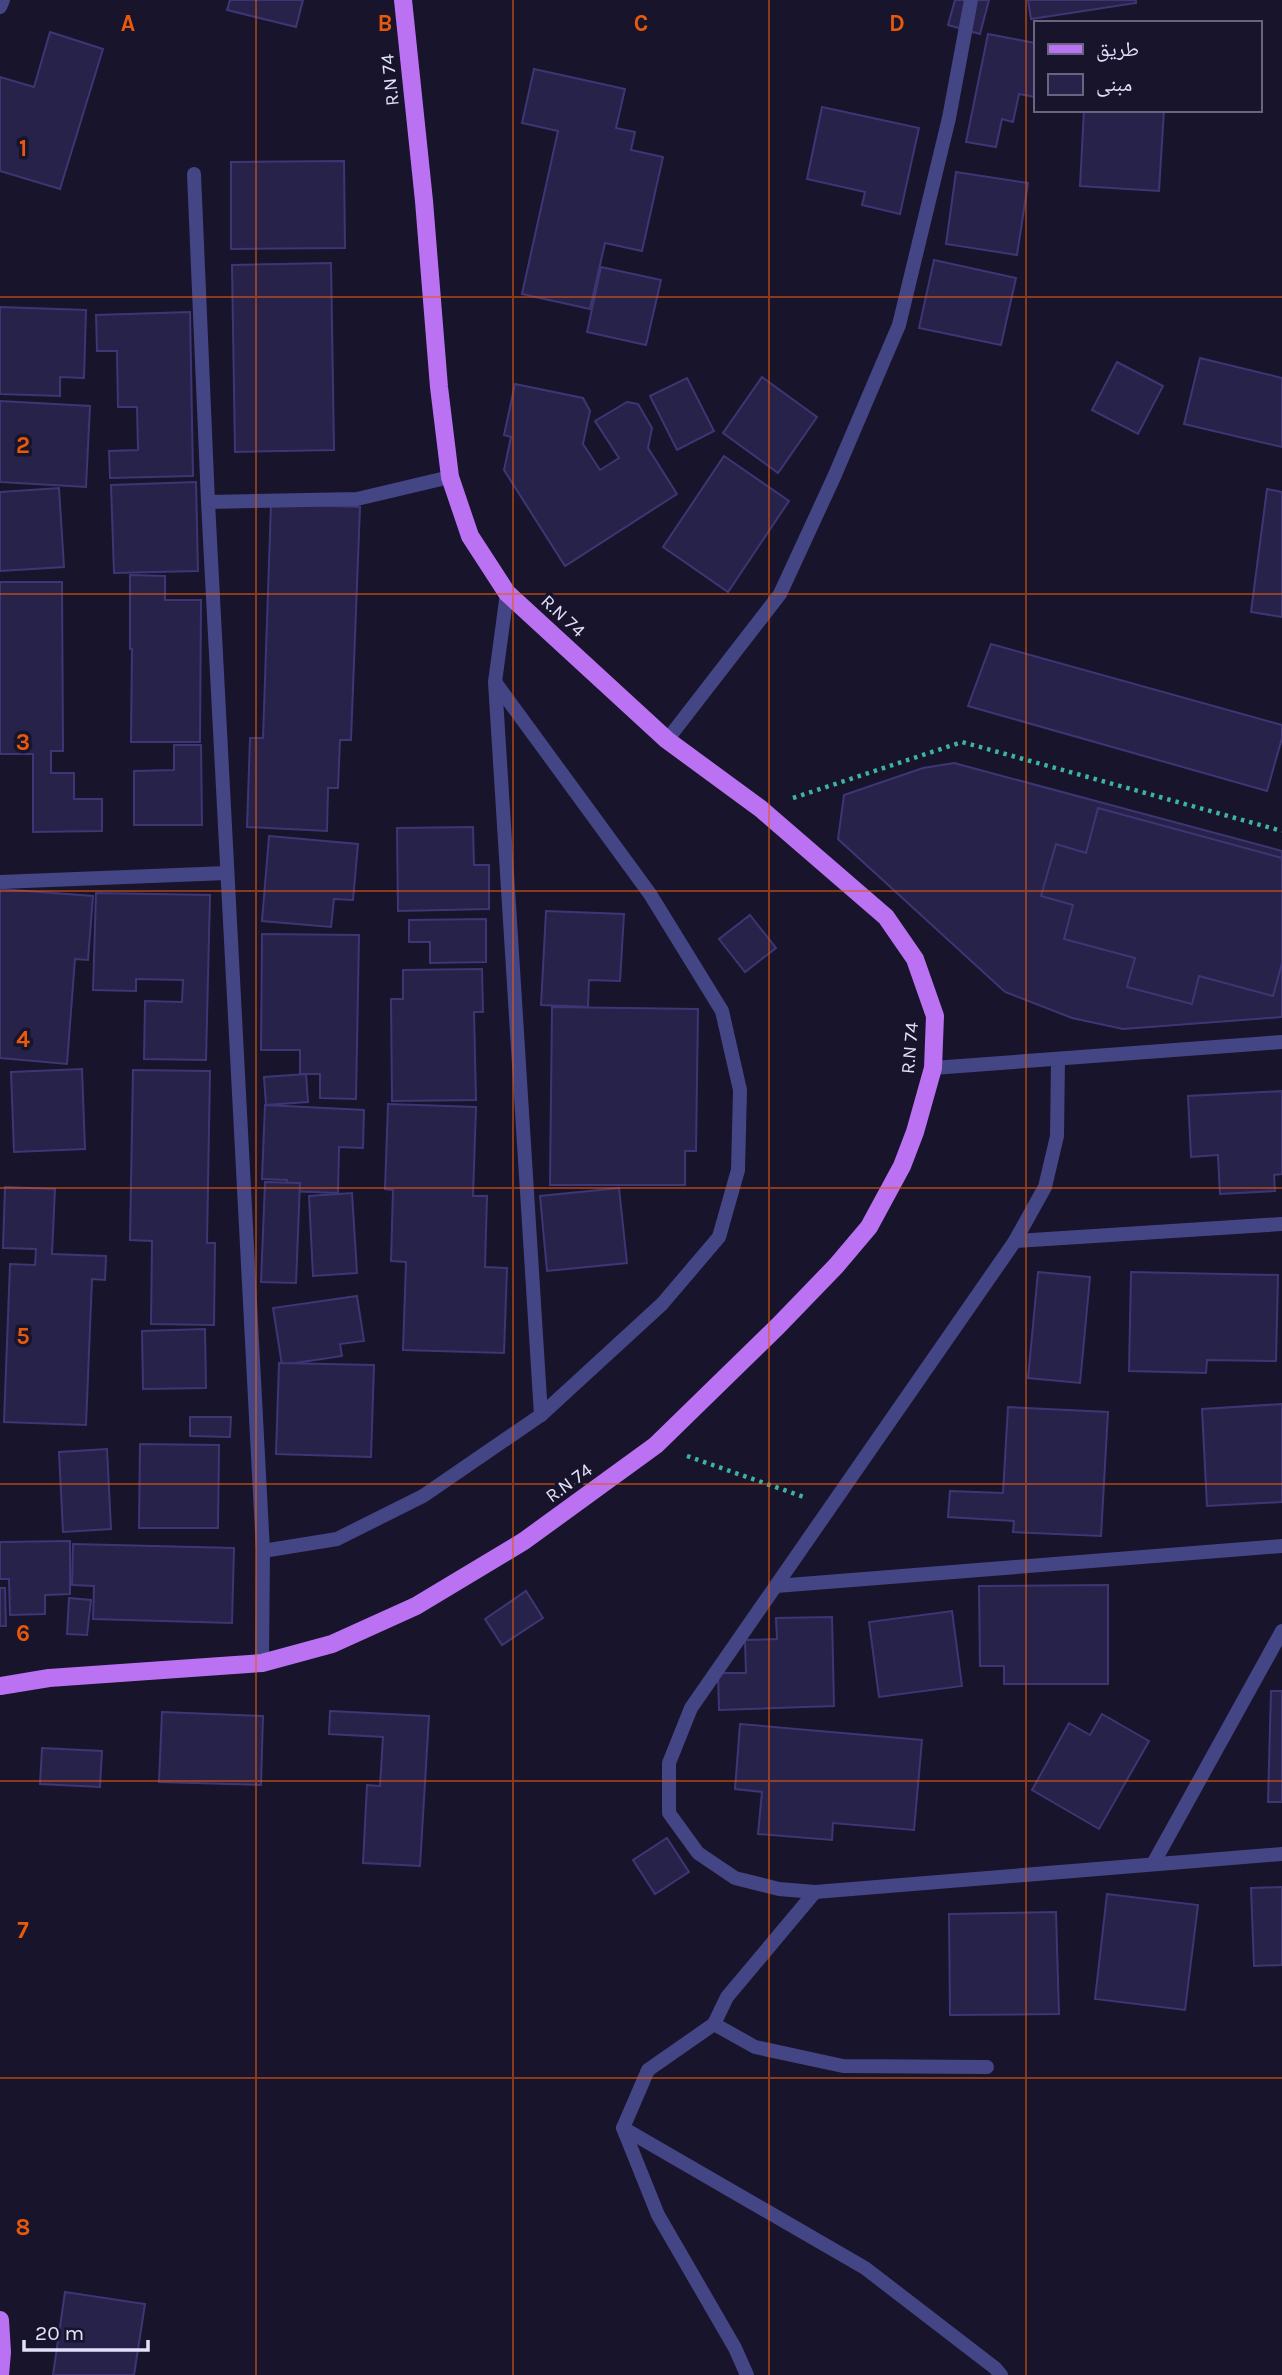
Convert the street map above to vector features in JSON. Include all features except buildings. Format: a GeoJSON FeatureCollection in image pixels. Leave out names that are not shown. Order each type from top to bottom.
{"type":"FeatureCollection","features":[{"type":"Feature","properties":{"kind":"main road","name":"R.N 74"},"geometry":{"type":"LineString","coordinates":[[0,1686],[49,1678],[262,1663],[332,1644],[416,1606],[524,1541],[656,1445],[836,1266],[869,1227],[902,1166],[915,1132],[933,1068],[935,1016],[915,959],[886,917],[761,809],[667,740],[507,593],[470,536],[450,477],[439,387],[424,201],[403,0]]}},
{"type":"Feature","properties":{"kind":"main road"},"geometry":{"type":"LineString","coordinates":[[0,2320],[0,2375]]}},
{"type":"Feature","properties":{"kind":"street"},"geometry":{"type":"LineString","coordinates":[[0,7],[3,0]]}},
{"type":"Feature","properties":{"kind":"street"},"geometry":{"type":"LineString","coordinates":[[667,740],[780,594],[899,325],[948,118],[971,0]]}},
{"type":"Feature","properties":{"kind":"street"},"geometry":{"type":"LineString","coordinates":[[194,174],[208,502],[263,1551],[262,1663]]}},
{"type":"Feature","properties":{"kind":"street"},"geometry":{"type":"LineString","coordinates":[[208,502],[357,499],[450,477]]}},
{"type":"Feature","properties":{"kind":"street"},"geometry":{"type":"LineString","coordinates":[[507,593],[495,682],[541,1415]]}},
{"type":"Feature","properties":{"kind":"street"},"geometry":{"type":"LineString","coordinates":[[263,1551],[337,1539],[423,1496],[541,1415],[662,1304],[719,1237],[738,1170],[740,1090],[722,1011],[650,894],[495,682]]}},
{"type":"Feature","properties":{"kind":"street"},"geometry":{"type":"LineString","coordinates":[[0,882],[227,873]]}},
{"type":"Feature","properties":{"kind":"street"},"geometry":{"type":"LineString","coordinates":[[933,1068],[1282,1042]]}},
{"type":"Feature","properties":{"kind":"street"},"geometry":{"type":"LineString","coordinates":[[1058,1059],[1057,1136],[1045,1186],[1015,1241],[691,1708],[669,1763],[669,1813],[698,1853],[735,1878],[779,1889],[815,1892],[1282,1854]]}},
{"type":"Feature","properties":{"kind":"street"},"geometry":{"type":"LineString","coordinates":[[1015,1241],[1282,1224]]}},
{"type":"Feature","properties":{"kind":"street"},"geometry":{"type":"LineString","coordinates":[[776,1586],[1282,1546]]}},
{"type":"Feature","properties":{"kind":"street"},"geometry":{"type":"LineString","coordinates":[[1153,1864],[1282,1632]]}},
{"type":"Feature","properties":{"kind":"street"},"geometry":{"type":"LineString","coordinates":[[747,2375],[735,2348],[658,2215],[623,2128],[648,2070],[714,2024],[727,1997],[815,1892]]}},
{"type":"Feature","properties":{"kind":"street"},"geometry":{"type":"LineString","coordinates":[[714,2024],[755,2047],[843,2066],[988,2067]]}},
{"type":"Feature","properties":{"kind":"street"},"geometry":{"type":"LineString","coordinates":[[623,2128],[864,2268],[1001,2375]]}},
{"type":"Feature","properties":{"kind":"path"},"geometry":{"type":"LineString","coordinates":[[761,809],[962,742],[1282,831]]}},
{"type":"Feature","properties":{"kind":"path"},"geometry":{"type":"LineString","coordinates":[[656,1445],[831,1507]]}}]}
